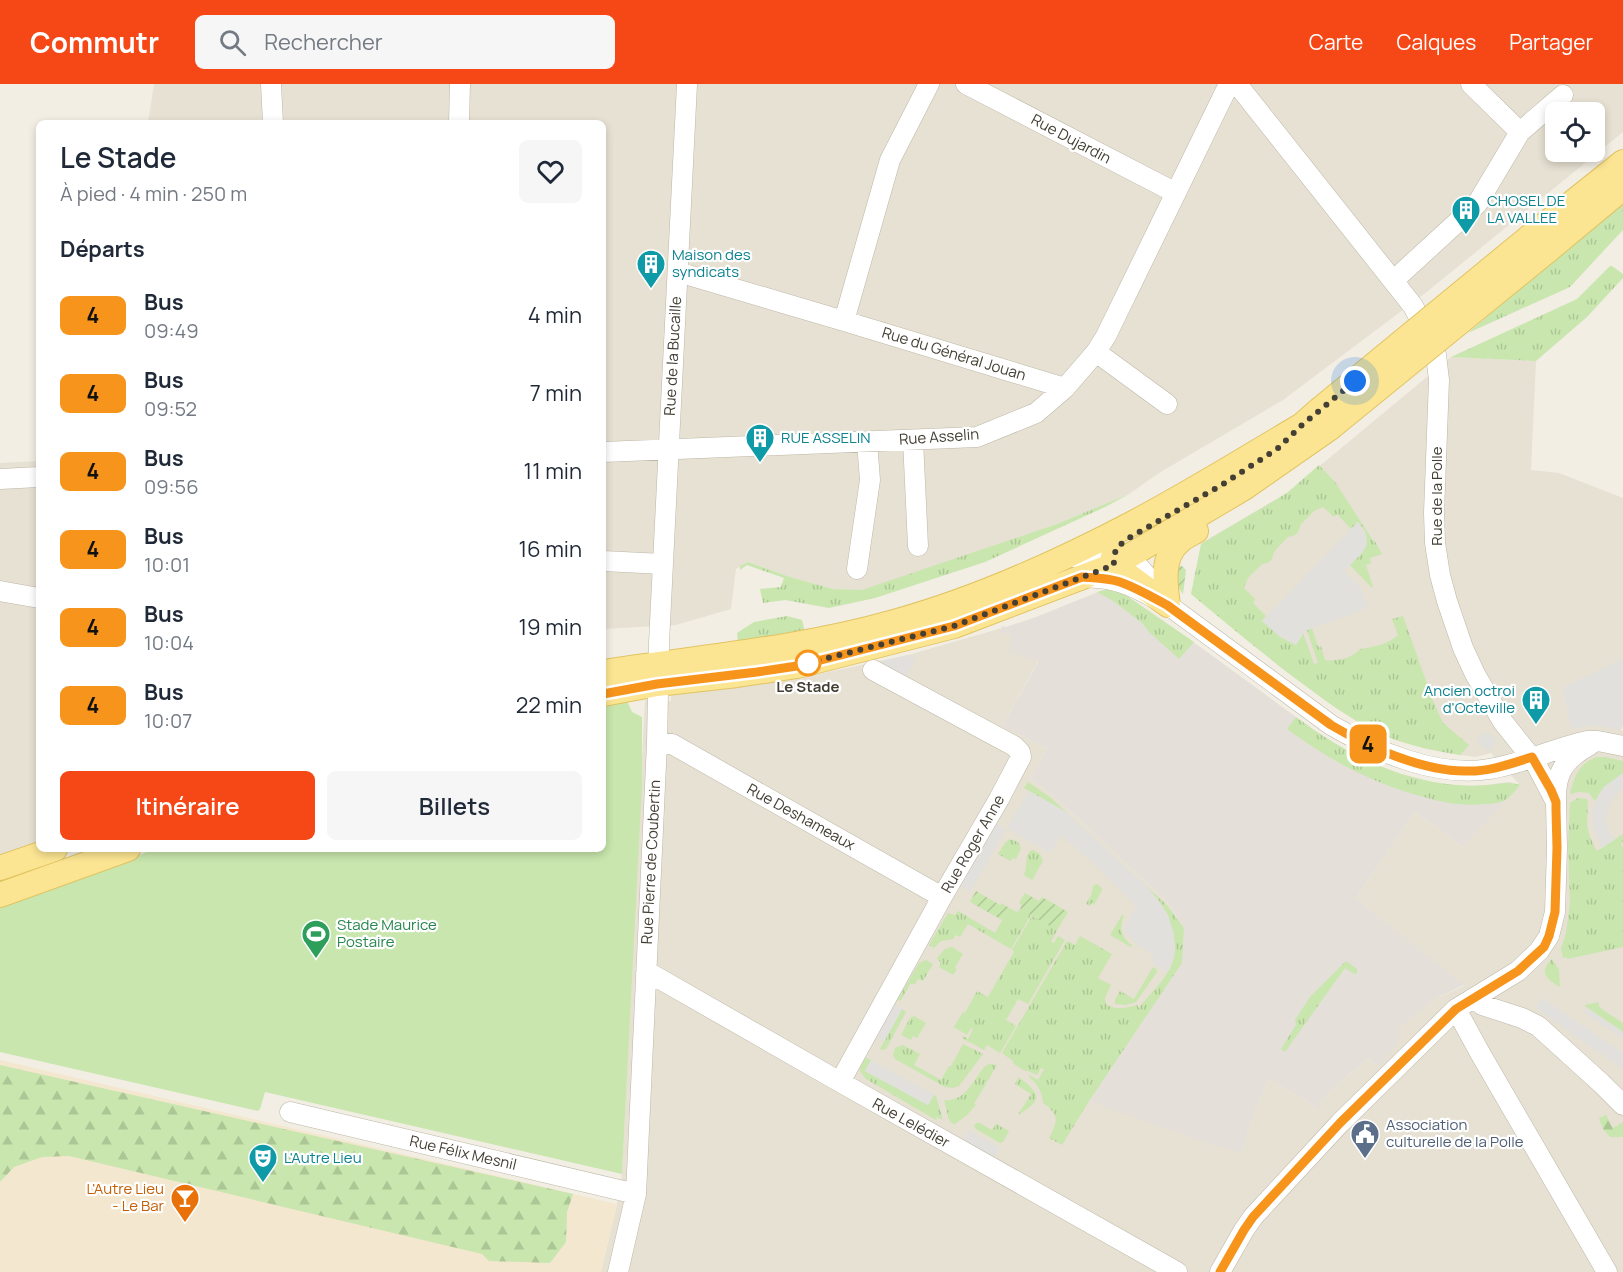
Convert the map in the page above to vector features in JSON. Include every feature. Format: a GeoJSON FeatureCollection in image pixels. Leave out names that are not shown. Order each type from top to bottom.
{"type":"FeatureCollection","features":[{"type":"Feature","properties":{"kind":"main road"},"geometry":{"type":"LineString","coordinates":[[1540,243],[1623,162]]}},
{"type":"Feature","properties":{"kind":"main road"},"geometry":{"type":"LineString","coordinates":[[606,672],[737,675],[797,666],[954,626],[1082,577],[1244,488],[1317,421],[1540,243],[1623,188]]}},
{"type":"Feature","properties":{"kind":"main road"},"geometry":{"type":"LineString","coordinates":[[606,693],[657,674],[748,652],[818,641],[894,622],[972,597],[1038,569],[1134,523],[1317,421]]}},
{"type":"Feature","properties":{"kind":"main road"},"geometry":{"type":"LineString","coordinates":[[1167,605],[1165,584],[1167,561],[1175,546],[1261,493],[1321,443],[1317,421]]}},
{"type":"Feature","properties":{"kind":"main road"},"geometry":{"type":"LineString","coordinates":[[1118,558],[1167,605]]}},
{"type":"Feature","properties":{"kind":"main road"},"geometry":{"type":"LineString","coordinates":[[0,868],[46,852]]}},
{"type":"Feature","properties":{"kind":"main road"},"geometry":{"type":"LineString","coordinates":[[0,880],[79,852]]}},
{"type":"Feature","properties":{"kind":"main road"},"geometry":{"type":"LineString","coordinates":[[0,895],[120,852]]}},
{"type":"Feature","properties":{"kind":"street"},"geometry":{"type":"LineString","coordinates":[[271,84],[273,120]]}},
{"type":"Feature","properties":{"kind":"street"},"geometry":{"type":"LineString","coordinates":[[459,120],[460,84]]}},
{"type":"Feature","properties":{"kind":"street","name":"Rue de la Bucaille"},"geometry":{"type":"LineString","coordinates":[[669,449],[687,84]]}},
{"type":"Feature","properties":{"kind":"street"},"geometry":{"type":"LineString","coordinates":[[844,321],[890,160],[929,84]]}},
{"type":"Feature","properties":{"kind":"street","name":"Rue Dujardin"},"geometry":{"type":"LineString","coordinates":[[966,84],[1176,193]]}},
{"type":"Feature","properties":{"kind":"street","name":"Rue Asselin"},"geometry":{"type":"LineString","coordinates":[[606,452],[977,437],[1036,413],[1065,388],[1096,352],[1106,336],[1229,84]]}},
{"type":"Feature","properties":{"kind":"street","name":"Rue de la Polle"},"geometry":{"type":"LineString","coordinates":[[1220,1272],[1253,1217],[1340,1123],[1456,1009],[1518,971],[1539,951],[1549,936],[1555,912],[1557,848],[1556,802],[1532,757],[1503,722],[1487,697],[1463,648],[1440,575],[1435,543],[1434,513],[1439,395],[1437,362],[1430,338],[1413,306],[1237,84]]}},
{"type":"Feature","properties":{"kind":"street"},"geometry":{"type":"LineString","coordinates":[[1471,84],[1520,132]]}},
{"type":"Feature","properties":{"kind":"street"},"geometry":{"type":"LineString","coordinates":[[1394,281],[1477,204],[1520,132],[1563,95]]}},
{"type":"Feature","properties":{"kind":"street","name":"Rue du Général Jouan"},"geometry":{"type":"LineString","coordinates":[[678,273],[1065,388]]}},
{"type":"Feature","properties":{"kind":"street"},"geometry":{"type":"LineString","coordinates":[[1096,352],[1167,404]]}},
{"type":"Feature","properties":{"kind":"street"},"geometry":{"type":"LineString","coordinates":[[913,440],[918,546]]}},
{"type":"Feature","properties":{"kind":"street"},"geometry":{"type":"LineString","coordinates":[[856,569],[870,480],[867,442]]}},
{"type":"Feature","properties":{"kind":"street","name":"Rue Pierre de Coubertin"},"geometry":{"type":"LineString","coordinates":[[618,1272],[636,1194],[657,743],[657,674],[669,449]]}},
{"type":"Feature","properties":{"kind":"street"},"geometry":{"type":"LineString","coordinates":[[0,479],[36,477]]}},
{"type":"Feature","properties":{"kind":"street"},"geometry":{"type":"LineString","coordinates":[[1038,569],[1081,555],[1118,558]]}},
{"type":"Feature","properties":{"kind":"street"},"geometry":{"type":"LineString","coordinates":[[606,561],[663,564]]}},
{"type":"Feature","properties":{"kind":"street"},"geometry":{"type":"LineString","coordinates":[[1082,577],[1119,582],[1167,605],[1331,725],[1353,738],[1399,757],[1445,770],[1464,771],[1489,769],[1575,743],[1598,741],[1623,746]]}},
{"type":"Feature","properties":{"kind":"street"},"geometry":{"type":"LineString","coordinates":[[0,591],[36,597]]}},
{"type":"Feature","properties":{"kind":"street","name":"Rue Roger Anne"},"geometry":{"type":"LineString","coordinates":[[840,1082],[1020,761],[1020,752],[1014,746],[873,670]]}},
{"type":"Feature","properties":{"kind":"street"},"geometry":{"type":"LineString","coordinates":[[1556,802],[1557,780],[1564,765],[1581,749],[1598,741]]}},
{"type":"Feature","properties":{"kind":"street","name":"Rue Deshameaux"},"geometry":{"type":"LineString","coordinates":[[657,743],[672,744],[942,897]]}},
{"type":"Feature","properties":{"kind":"street","name":"Rue Lelédier"},"geometry":{"type":"LineString","coordinates":[[646,974],[652,975],[1177,1272]]}},
{"type":"Feature","properties":{"kind":"street"},"geometry":{"type":"LineString","coordinates":[[1476,997],[1482,1005],[1522,1018],[1538,1026],[1623,1105]]}},
{"type":"Feature","properties":{"kind":"street"},"geometry":{"type":"LineString","coordinates":[[1456,1009],[1606,1272]]}},
{"type":"Feature","properties":{"kind":"street","name":"Rue Félix Mesnil"},"geometry":{"type":"LineString","coordinates":[[290,1112],[636,1194]]}},
{"type":"Feature","properties":{"kind":"shaded area"},"geometry":{"type":"Polygon","coordinates":[[[154,84],[1623,84],[1623,132],[1605,147],[1605,102],[1545,102],[1545,162],[1586,162],[1428,291],[1283,400],[1159,473],[1129,494],[1057,524],[922,572],[862,590],[833,589],[748,562],[736,569],[731,609],[676,625],[606,629],[606,120],[148,120],[154,84]]]}},
{"type":"Feature","properties":{"kind":"shaded area"},"geometry":{"type":"Polygon","coordinates":[[[1451,357],[1536,361],[1531,470],[1559,473],[1623,498],[1623,725],[1621,730],[1623,731],[1623,1272],[601,1272],[622,1174],[645,700],[671,701],[671,692],[819,674],[908,655],[1002,628],[1001,632],[1012,636],[1038,661],[1002,727],[1047,748],[1030,779],[1052,794],[1168,903],[1184,928],[1182,963],[1090,1101],[1241,1153],[1256,1108],[1269,1079],[1318,1110],[1318,1104],[1369,1058],[1379,1066],[1397,1029],[1435,999],[1464,986],[1356,898],[1415,812],[1463,847],[1519,784],[1491,753],[1476,757],[1460,755],[1426,749],[1392,738],[1358,722],[1277,665],[1203,542],[1287,493],[1451,357]]]}},
{"type":"Feature","properties":{"kind":"shaded area"},"geometry":{"type":"Polygon","coordinates":[[[36,461],[36,845],[0,857],[0,463],[36,461]]]}},
{"type":"Feature","properties":{"kind":"shaded area"},"geometry":{"type":"Polygon","coordinates":[[[1358,522],[1366,535],[1367,544],[1363,552],[1344,571],[1360,587],[1368,608],[1305,631],[1296,645],[1280,637],[1262,621],[1358,522]]]}},
{"type":"Feature","properties":{"kind":"shaded area"},"geometry":{"type":"Polygon","coordinates":[[[1103,590],[1127,596],[1325,738],[1366,761],[1394,772],[1440,784],[1469,786],[1509,782],[1520,785],[1463,847],[1415,812],[1356,898],[1464,985],[1435,999],[1398,1029],[1403,1035],[1379,1067],[1369,1058],[1319,1103],[1322,1106],[1318,1110],[1269,1079],[1256,1108],[1241,1153],[1196,1140],[1089,1101],[1182,963],[1184,928],[1168,903],[1052,794],[1030,779],[1047,748],[1002,727],[1038,662],[1009,652],[1012,636],[1000,632],[1002,626],[1006,627],[1036,617],[1103,590]]]}},
{"type":"Feature","properties":{"kind":"shaded area"},"geometry":{"type":"Polygon","coordinates":[[[908,655],[916,659],[901,685],[878,662],[908,655]]]}},
{"type":"Feature","properties":{"kind":"shaded area"},"geometry":{"type":"Polygon","coordinates":[[[1623,659],[1623,725],[1621,730],[1596,725],[1571,729],[1563,687],[1623,659]]]}},
{"type":"Feature","properties":{"kind":"shaded area"},"geometry":{"type":"Polygon","coordinates":[[[1487,732],[1496,739],[1491,752],[1482,747],[1476,738],[1487,732]]]}},
{"type":"Feature","properties":{"kind":"shaded area"},"geometry":{"type":"Polygon","coordinates":[[[1623,773],[1623,789],[1612,799],[1607,811],[1606,823],[1614,840],[1602,848],[1593,827],[1593,809],[1604,787],[1623,773]]]}},
{"type":"Feature","properties":{"kind":"shaded area"},"geometry":{"type":"Polygon","coordinates":[[[1029,791],[1066,812],[1147,887],[1160,902],[1168,915],[1174,934],[1174,957],[1168,972],[1151,963],[1154,956],[1139,946],[1125,932],[1124,928],[1136,906],[1088,858],[1061,836],[1050,853],[1007,828],[1029,791]]]}},
{"type":"Feature","properties":{"kind":"shaded area"},"geometry":{"type":"Polygon","coordinates":[[[995,823],[1006,829],[970,892],[959,885],[995,823]]]}},
{"type":"Feature","properties":{"kind":"shaded area"},"geometry":{"type":"Polygon","coordinates":[[[1542,998],[1623,1053],[1623,1069],[1535,1008],[1542,998]]]}},
{"type":"Feature","properties":{"kind":"shaded area"},"geometry":{"type":"Polygon","coordinates":[[[892,1003],[902,1009],[884,1042],[874,1036],[892,1003]]]}},
{"type":"Feature","properties":{"kind":"shaded area"},"geometry":{"type":"Polygon","coordinates":[[[1587,1008],[1623,1032],[1623,1039],[1584,1012],[1587,1008]]]}},
{"type":"Feature","properties":{"kind":"shaded area"},"geometry":{"type":"Polygon","coordinates":[[[0,1060],[617,1204],[601,1272],[0,1272],[0,1060]]]}},
{"type":"Feature","properties":{"kind":"shaded area"},"geometry":{"type":"Polygon","coordinates":[[[871,1060],[934,1095],[928,1105],[865,1071],[871,1060]]]}},
{"type":"Feature","properties":{"kind":"shaded area"},"geometry":{"type":"Polygon","coordinates":[[[968,1130],[1000,1148],[994,1159],[962,1141],[968,1130]]]}},
{"type":"Feature","properties":{"kind":"green space"},"geometry":{"type":"Polygon","coordinates":[[[1623,201],[1623,230],[1570,287],[1468,333],[1623,201]]]}},
{"type":"Feature","properties":{"kind":"green space"},"geometry":{"type":"Polygon","coordinates":[[[1610,266],[1623,274],[1623,278],[1587,317],[1536,361],[1451,357],[1577,299],[1610,266]]]}},
{"type":"Feature","properties":{"kind":"green space"},"geometry":{"type":"Polygon","coordinates":[[[1319,465],[1335,482],[1382,554],[1370,558],[1371,563],[1366,565],[1373,587],[1350,565],[1364,548],[1366,533],[1358,522],[1351,529],[1337,514],[1334,517],[1323,507],[1314,511],[1301,524],[1295,535],[1288,537],[1281,544],[1274,552],[1272,559],[1262,564],[1248,578],[1244,588],[1255,599],[1253,603],[1266,616],[1262,621],[1296,645],[1303,633],[1314,664],[1318,663],[1307,630],[1312,628],[1325,660],[1339,660],[1353,655],[1360,649],[1380,645],[1394,638],[1398,635],[1392,619],[1403,616],[1443,723],[1469,745],[1460,755],[1401,742],[1357,721],[1324,700],[1191,594],[1201,544],[1287,493],[1319,465]]]}},
{"type":"Feature","properties":{"kind":"green space"},"geometry":{"type":"Polygon","coordinates":[[[1129,494],[985,562],[875,598],[829,608],[785,600],[763,603],[760,589],[781,587],[784,578],[747,565],[740,570],[740,566],[748,562],[833,589],[862,590],[1057,524],[1129,494]]]}},
{"type":"Feature","properties":{"kind":"green space"},"geometry":{"type":"Polygon","coordinates":[[[1182,566],[1186,570],[1183,594],[1176,584],[1176,567],[1182,566]]]}},
{"type":"Feature","properties":{"kind":"green space"},"geometry":{"type":"Polygon","coordinates":[[[1109,589],[1127,596],[1194,642],[1179,659],[1142,623],[1097,592],[1109,589]]]}},
{"type":"Feature","properties":{"kind":"green space"},"geometry":{"type":"Polygon","coordinates":[[[787,616],[802,620],[805,632],[738,643],[737,633],[754,622],[787,616]]]}},
{"type":"Feature","properties":{"kind":"green space","name":"Stade Maurice Postaire"},"geometry":{"type":"Polygon","coordinates":[[[627,701],[632,712],[642,717],[642,783],[622,1174],[265,1092],[258,1111],[0,1052],[0,908],[147,852],[606,852],[606,702],[627,701]]]}},
{"type":"Feature","properties":{"kind":"green space"},"geometry":{"type":"Polygon","coordinates":[[[1296,717],[1351,753],[1391,771],[1434,782],[1460,785],[1480,786],[1508,783],[1520,785],[1505,800],[1491,804],[1458,804],[1413,794],[1362,775],[1317,750],[1287,729],[1296,717]]]}},
{"type":"Feature","properties":{"kind":"green space"},"geometry":{"type":"Polygon","coordinates":[[[1597,757],[1623,761],[1623,773],[1604,787],[1595,801],[1589,793],[1570,794],[1578,771],[1597,757]]]}},
{"type":"Feature","properties":{"kind":"green space"},"geometry":{"type":"Polygon","coordinates":[[[1028,782],[1051,798],[1066,812],[1024,788],[1028,782]]]}},
{"type":"Feature","properties":{"kind":"green space"},"geometry":{"type":"Polygon","coordinates":[[[1578,798],[1588,801],[1587,825],[1596,850],[1623,834],[1621,845],[1623,847],[1623,947],[1567,959],[1567,957],[1563,958],[1561,949],[1566,933],[1570,903],[1568,847],[1570,803],[1578,798]]]}},
{"type":"Feature","properties":{"kind":"green space"},"geometry":{"type":"Polygon","coordinates":[[[1010,839],[1018,842],[1021,848],[1016,859],[1013,858],[1010,861],[998,854],[1010,839]]]}},
{"type":"Feature","properties":{"kind":"green space"},"geometry":{"type":"Polygon","coordinates":[[[1033,850],[1040,854],[1043,861],[1032,880],[1024,875],[1027,856],[1033,850]]]}},
{"type":"Feature","properties":{"kind":"green space"},"geometry":{"type":"Polygon","coordinates":[[[1096,884],[1102,890],[1094,905],[1091,903],[1090,906],[1086,904],[1096,884]]]}},
{"type":"Feature","properties":{"kind":"green space"},"geometry":{"type":"Polygon","coordinates":[[[1147,887],[1166,904],[1184,928],[1182,963],[1062,1145],[1049,1138],[1056,1123],[1055,1115],[1043,1103],[1039,1089],[1029,1077],[1029,1075],[1038,1080],[1044,1069],[1041,1068],[1037,1075],[1025,1071],[1002,1053],[1067,941],[1075,945],[1080,936],[1112,954],[1098,978],[1111,985],[1105,998],[1106,1004],[1117,1008],[1137,1005],[1139,1008],[1168,972],[1175,949],[1167,916],[1147,887]]]}},
{"type":"Feature","properties":{"kind":"green space"},"geometry":{"type":"Polygon","coordinates":[[[976,891],[1009,908],[1002,920],[970,902],[976,891]]]}},
{"type":"Feature","properties":{"kind":"green space"},"geometry":{"type":"Polygon","coordinates":[[[1025,893],[1039,901],[1042,897],[1068,912],[1057,930],[1020,909],[1022,905],[1019,903],[1025,893]]]}},
{"type":"Feature","properties":{"kind":"green space"},"geometry":{"type":"Polygon","coordinates":[[[1009,908],[1017,912],[1020,909],[1031,915],[1011,949],[968,924],[960,937],[955,935],[953,939],[941,941],[934,948],[929,945],[948,913],[955,915],[958,911],[995,933],[1009,908]]]}},
{"type":"Feature","properties":{"kind":"green space"},"geometry":{"type":"Polygon","coordinates":[[[1122,915],[1124,916],[1122,932],[1125,939],[1132,945],[1131,947],[1110,935],[1122,915]]]}},
{"type":"Feature","properties":{"kind":"green space"},"geometry":{"type":"Polygon","coordinates":[[[1032,916],[1057,930],[1051,942],[1054,943],[1058,936],[1065,940],[1028,1004],[1018,999],[1006,1020],[1016,1026],[1000,1053],[987,1045],[984,1050],[962,1038],[963,1036],[968,1039],[973,1029],[971,1028],[967,1035],[954,1027],[977,991],[988,997],[1032,916]]]}},
{"type":"Feature","properties":{"kind":"green space"},"geometry":{"type":"Polygon","coordinates":[[[952,947],[963,954],[953,975],[939,967],[941,963],[937,958],[945,949],[952,947]]]}},
{"type":"Feature","properties":{"kind":"green space"},"geometry":{"type":"Polygon","coordinates":[[[1552,959],[1559,970],[1560,987],[1551,981],[1545,972],[1552,959]]]}},
{"type":"Feature","properties":{"kind":"green space"},"geometry":{"type":"Polygon","coordinates":[[[926,960],[933,964],[923,981],[918,979],[915,984],[910,984],[899,1001],[898,999],[919,963],[926,960]]]}},
{"type":"Feature","properties":{"kind":"green space"},"geometry":{"type":"Polygon","coordinates":[[[1346,961],[1357,969],[1357,973],[1354,974],[1345,968],[1285,1052],[1281,1049],[1296,1025],[1295,1020],[1310,997],[1346,961]]]}},
{"type":"Feature","properties":{"kind":"green space"},"geometry":{"type":"Polygon","coordinates":[[[1153,967],[1157,972],[1136,1002],[1126,1005],[1115,1004],[1120,991],[1134,999],[1153,967]]]}},
{"type":"Feature","properties":{"kind":"green space"},"geometry":{"type":"Polygon","coordinates":[[[1598,1002],[1600,1008],[1623,1023],[1623,1032],[1585,1006],[1598,1002]]]}},
{"type":"Feature","properties":{"kind":"green space"},"geometry":{"type":"Polygon","coordinates":[[[902,1009],[906,1012],[886,1049],[880,1049],[902,1009]]]}},
{"type":"Feature","properties":{"kind":"green space"},"geometry":{"type":"Polygon","coordinates":[[[914,1016],[926,1023],[917,1038],[913,1036],[911,1040],[901,1035],[910,1018],[914,1016]]]}},
{"type":"Feature","properties":{"kind":"green space"},"geometry":{"type":"Polygon","coordinates":[[[963,1044],[983,1054],[959,1086],[953,1088],[945,1087],[895,1059],[893,1055],[895,1048],[903,1045],[920,1054],[914,1065],[941,1080],[963,1044]]]}},
{"type":"Feature","properties":{"kind":"green space"},"geometry":{"type":"Polygon","coordinates":[[[866,1058],[871,1060],[865,1071],[928,1105],[934,1095],[936,1096],[943,1120],[937,1117],[936,1120],[866,1079],[860,1067],[866,1058]]]}},
{"type":"Feature","properties":{"kind":"green space"},"geometry":{"type":"Polygon","coordinates":[[[989,1064],[997,1065],[974,1104],[976,1105],[967,1115],[953,1124],[949,1120],[944,1100],[951,1100],[963,1094],[984,1067],[989,1064]]]}},
{"type":"Feature","properties":{"kind":"green space"},"geometry":{"type":"Polygon","coordinates":[[[0,1065],[573,1194],[567,1212],[566,1242],[550,1263],[489,1261],[482,1254],[69,1156],[42,1157],[14,1167],[0,1182],[0,1065]]]}},
{"type":"Feature","properties":{"kind":"green space"},"geometry":{"type":"Polygon","coordinates":[[[1019,1077],[1035,1092],[1036,1096],[1032,1105],[1018,1115],[1031,1094],[1015,1084],[1019,1077]]]}},
{"type":"Feature","properties":{"kind":"green space"},"geometry":{"type":"Polygon","coordinates":[[[1606,1115],[1613,1128],[1623,1122],[1623,1137],[1610,1137],[1603,1129],[1599,1118],[1606,1115]]]}},
{"type":"Feature","properties":{"kind":"green space"},"geometry":{"type":"Polygon","coordinates":[[[976,1123],[992,1130],[996,1124],[1009,1131],[1000,1143],[976,1129],[974,1126],[976,1123]]]}},
{"type":"Feature","properties":{"kind":"bus line","name":"4"},"geometry":{"type":"LineString","coordinates":[[606,693],[657,684],[797,666],[954,626],[1082,577],[1119,582],[1167,605],[1331,725],[1353,738],[1399,757],[1445,770],[1477,771],[1532,757],[1556,802],[1555,912],[1544,947],[1518,971],[1456,1009],[1365,1097],[1253,1217],[1220,1272]]}},
{"type":"Feature","properties":{"kind":"place","name":"CHOSEL DE LA VALLEE"},"geometry":{"type":"Point","coordinates":[1466,236]}},
{"type":"Feature","properties":{"kind":"place","name":"Maison des syndicats"},"geometry":{"type":"Point","coordinates":[651,290]}},
{"type":"Feature","properties":{"kind":"place","name":"RUE ASSELIN"},"geometry":{"type":"Point","coordinates":[760,464]}},
{"type":"Feature","properties":{"kind":"place","name":"Le Stade"},"geometry":{"type":"Point","coordinates":[808,663]}},
{"type":"Feature","properties":{"kind":"place","name":"Ancien octroi d'Octeville"},"geometry":{"type":"Point","coordinates":[1536,726]}},
{"type":"Feature","properties":{"kind":"place","name":"Stade Maurice Postaire"},"geometry":{"type":"Point","coordinates":[316,960]}},
{"type":"Feature","properties":{"kind":"place","name":"Association culturelle de la Polle"},"geometry":{"type":"Point","coordinates":[1365,1160]}},
{"type":"Feature","properties":{"kind":"place","name":"L'Autre Lieu"},"geometry":{"type":"Point","coordinates":[263,1184]}},
{"type":"Feature","properties":{"kind":"place","name":"L'Autre Lieu - Le Bar"},"geometry":{"type":"Point","coordinates":[185,1224]}},
{"type":"Feature","properties":{"kind":"route"},"geometry":{"type":"LineString","coordinates":[[808,663],[954,626],[1114,565],[1113,556],[1118,546],[1127,539],[1220,486],[1277,449],[1355,381]]}}]}
